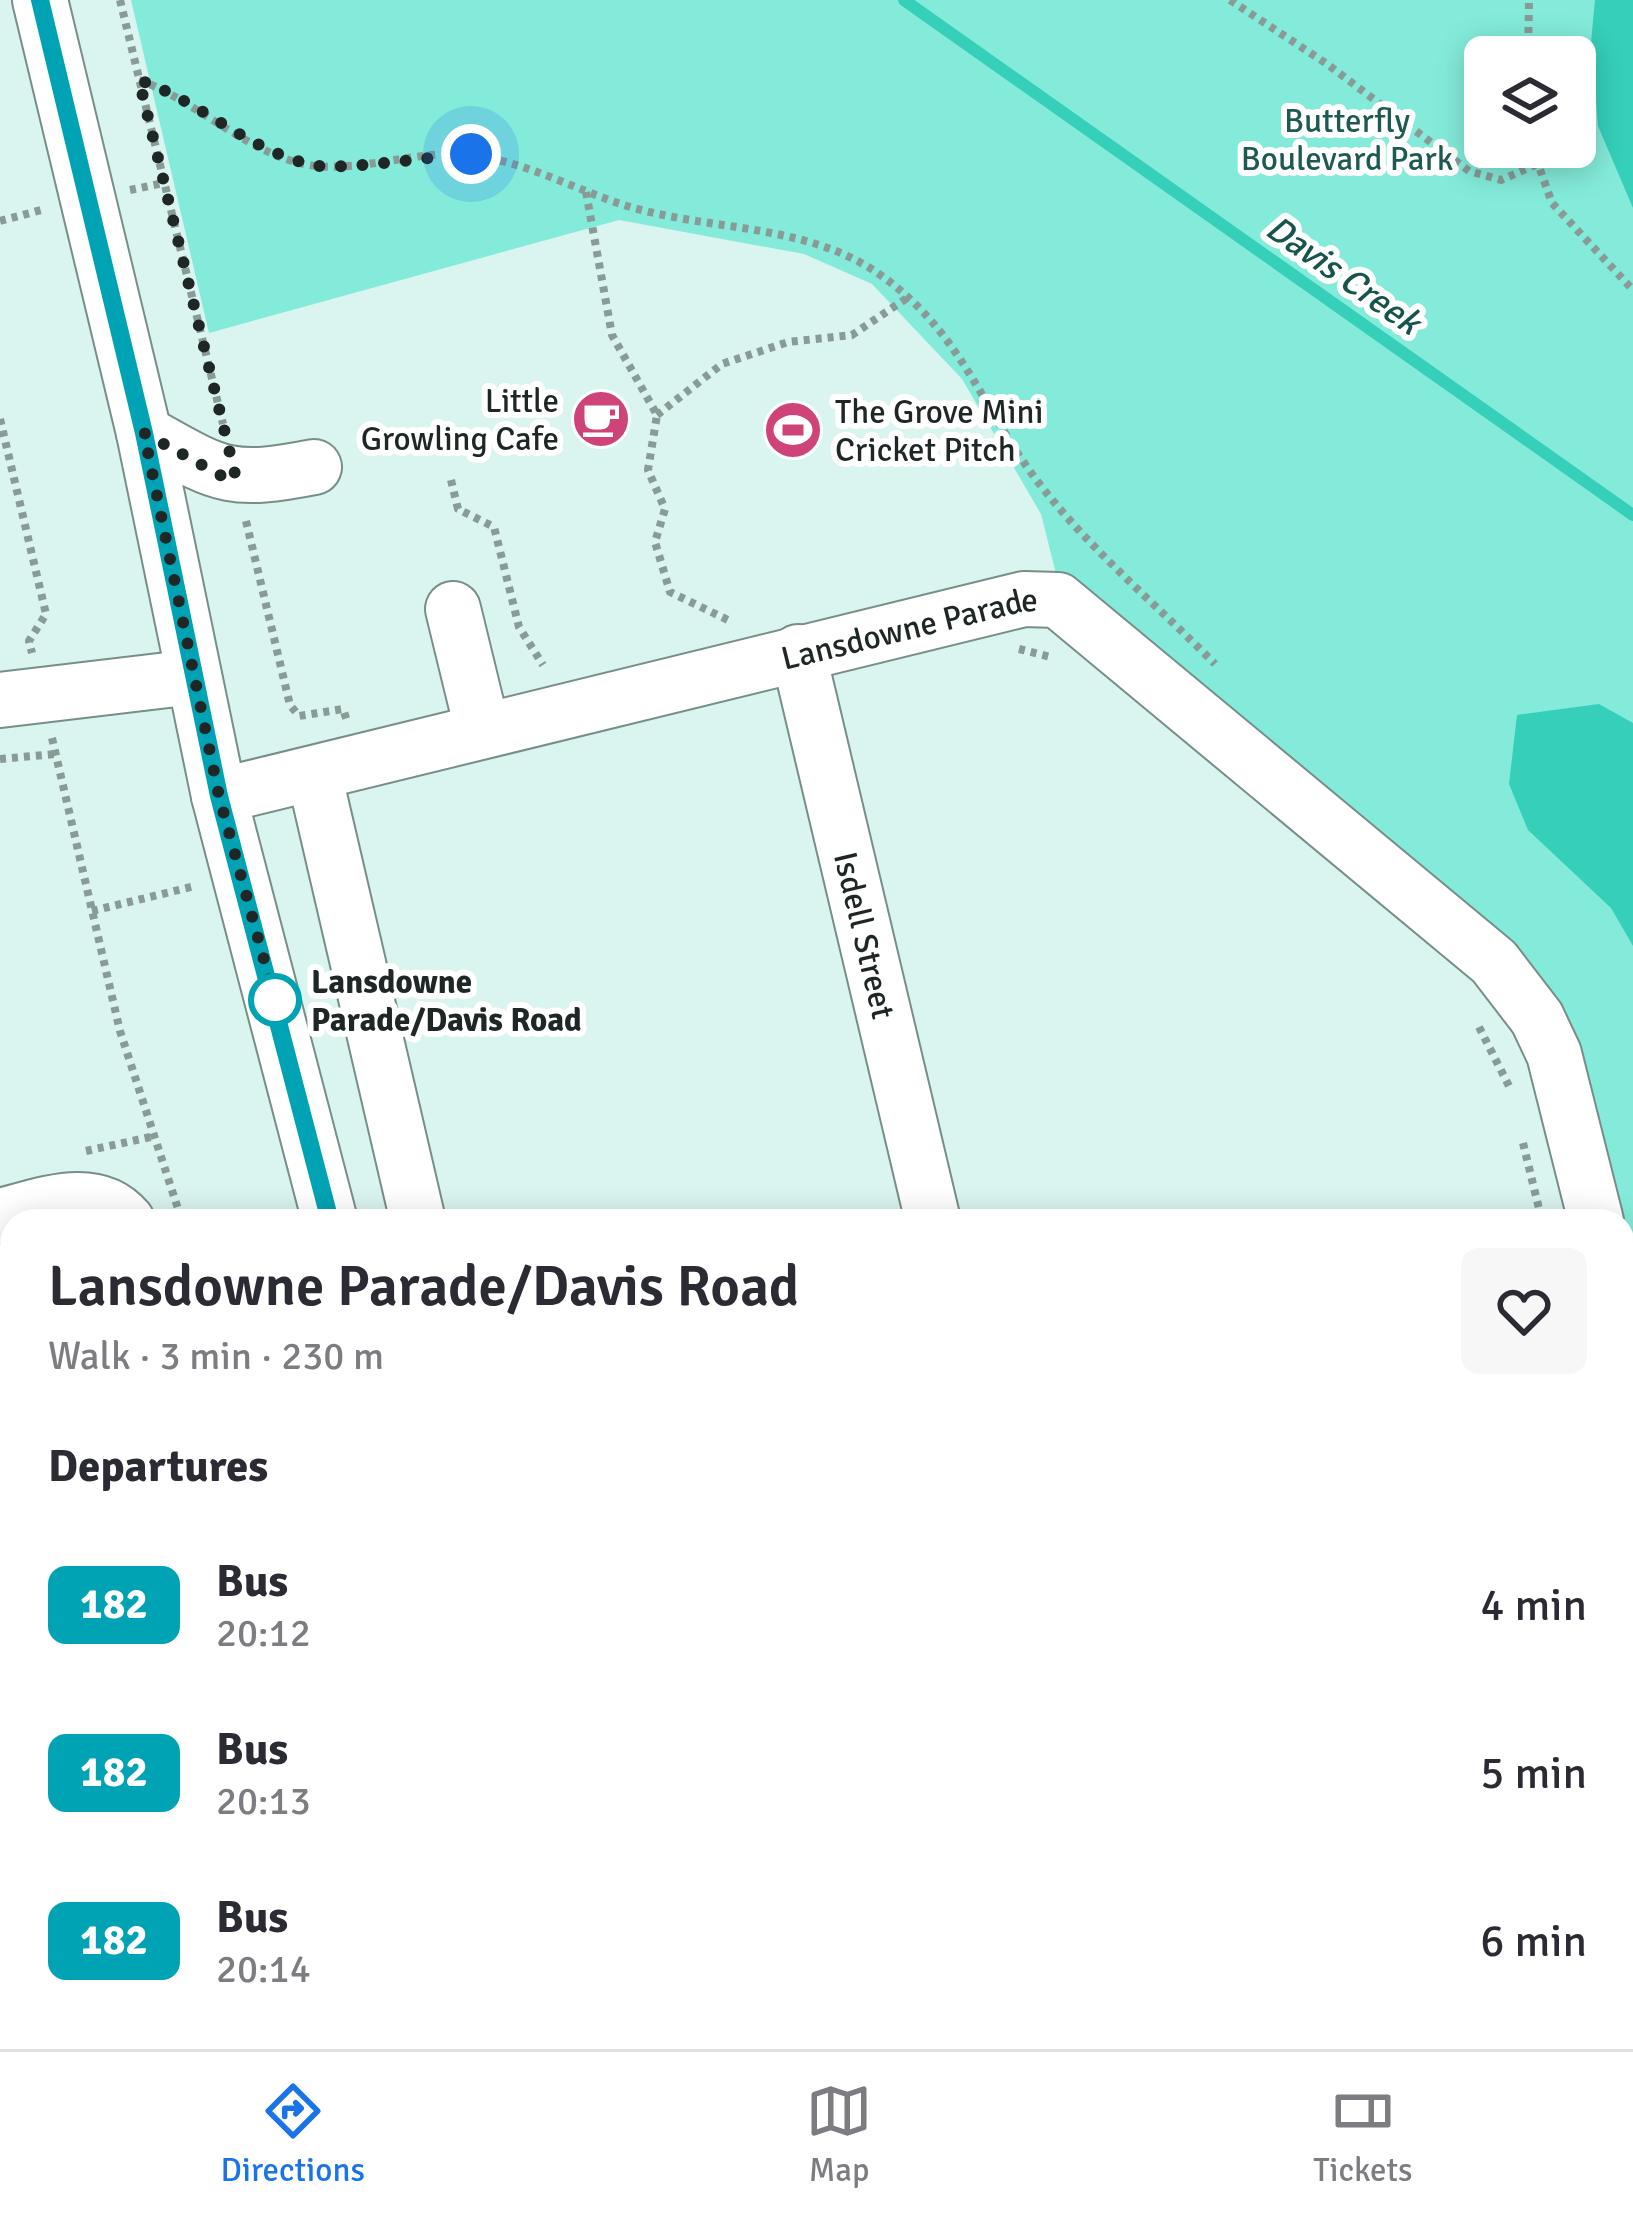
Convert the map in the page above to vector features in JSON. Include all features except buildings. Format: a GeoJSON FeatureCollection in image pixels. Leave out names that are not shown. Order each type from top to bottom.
{"type":"FeatureCollection","features":[{"type":"Feature","properties":{"kind":"street"},"geometry":{"type":"LineString","coordinates":[[40,0],[144,433],[219,796],[327,1209]]}},
{"type":"Feature","properties":{"kind":"street"},"geometry":{"type":"LineString","coordinates":[[144,433],[222,476],[314,467]]}},
{"type":"Feature","properties":{"kind":"street","name":"Lansdowne Parade"},"geometry":{"type":"LineString","coordinates":[[219,796],[1024,599],[1058,600],[1494,962],[1547,1037],[1593,1209]]}},
{"type":"Feature","properties":{"kind":"street"},"geometry":{"type":"LineString","coordinates":[[454,609],[482,728]]}},
{"type":"Feature","properties":{"kind":"street","name":"Isdell Street"},"geometry":{"type":"LineString","coordinates":[[798,652],[930,1209]]}},
{"type":"Feature","properties":{"kind":"street"},"geometry":{"type":"LineString","coordinates":[[21,697],[193,676]]}},
{"type":"Feature","properties":{"kind":"street"},"geometry":{"type":"LineString","coordinates":[[336,766],[416,1209]]}},
{"type":"Feature","properties":{"kind":"street"},"geometry":{"type":"LineString","coordinates":[[36,1209],[87,1199],[113,1209]]}},
{"type":"Feature","properties":{"kind":"path"},"geometry":{"type":"LineString","coordinates":[[120,0],[290,705],[299,716],[344,710],[336,766]]}},
{"type":"Feature","properties":{"kind":"path"},"geometry":{"type":"LineString","coordinates":[[1230,0],[1327,64],[1469,172],[1501,180],[1527,168]]}},
{"type":"Feature","properties":{"kind":"path"},"geometry":{"type":"LineString","coordinates":[[1528,36],[1529,0]]}},
{"type":"Feature","properties":{"kind":"path"},"geometry":{"type":"LineString","coordinates":[[139,80],[177,93],[262,146],[316,166],[471,154],[630,207],[814,243],[868,267],[908,298],[962,356],[1030,471],[1086,540],[1224,673]]}},
{"type":"Feature","properties":{"kind":"path"},"geometry":{"type":"LineString","coordinates":[[1535,168],[1552,203],[1633,290]]}},
{"type":"Feature","properties":{"kind":"path"},"geometry":{"type":"LineString","coordinates":[[586,191],[612,311],[612,334],[657,416],[648,470],[665,509],[655,542],[670,592],[730,622]]}},
{"type":"Feature","properties":{"kind":"path"},"geometry":{"type":"LineString","coordinates":[[657,416],[722,364],[788,342],[852,335],[908,298]]}},
{"type":"Feature","properties":{"kind":"path"},"geometry":{"type":"LineString","coordinates":[[0,418],[46,614],[29,641],[21,697],[56,754],[120,1031],[178,1209]]}},
{"type":"Feature","properties":{"kind":"path"},"geometry":{"type":"LineString","coordinates":[[451,480],[458,509],[494,527],[519,627],[543,664]]}},
{"type":"Feature","properties":{"kind":"path"},"geometry":{"type":"LineString","coordinates":[[1015,648],[1052,657],[1070,673]]}},
{"type":"Feature","properties":{"kind":"path"},"geometry":{"type":"LineString","coordinates":[[0,759],[56,754]]}},
{"type":"Feature","properties":{"kind":"path"},"geometry":{"type":"LineString","coordinates":[[1473,1018],[1496,1052],[1515,1109]]}},
{"type":"Feature","properties":{"kind":"path"},"geometry":{"type":"LineString","coordinates":[[1520,1131],[1538,1209]]}},
{"type":"Feature","properties":{"kind":"green space","name":"Butterfly Boulevard Park"},"geometry":{"type":"Polygon","coordinates":[[[131,0],[1633,0],[1633,1209],[1615,1209],[1585,1081],[1056,574],[1041,514],[962,379],[872,284],[804,254],[619,220],[209,333],[131,0]]]}},
{"type":"Feature","properties":{"kind":"shaded area"},"geometry":{"type":"Polygon","coordinates":[[[1595,0],[1633,0],[1633,208],[1598,126],[1596,36],[1592,36],[1595,0]]]}},
{"type":"Feature","properties":{"kind":"shaded area"},"geometry":{"type":"Polygon","coordinates":[[[1599,704],[1633,723],[1633,946],[1611,908],[1528,830],[1509,784],[1517,715],[1599,704]]]}},
{"type":"Feature","properties":{"kind":"waterway","name":"Davis Creek"},"geometry":{"type":"LineString","coordinates":[[904,0],[1633,515]]}},
{"type":"Feature","properties":{"kind":"bus line","name":"182"},"geometry":{"type":"LineString","coordinates":[[40,0],[144,433],[219,796],[287,1040],[327,1209]]}},
{"type":"Feature","properties":{"kind":"place","name":"Little Growling Cafe"},"geometry":{"type":"Point","coordinates":[601,419]}},
{"type":"Feature","properties":{"kind":"place","name":"The Grove Mini Cricket Pitch"},"geometry":{"type":"Point","coordinates":[793,430]}},
{"type":"Feature","properties":{"kind":"place","name":"Lansdowne Parade/Davis Road"},"geometry":{"type":"Point","coordinates":[275,1000]}},
{"type":"Feature","properties":{"kind":"route"},"geometry":{"type":"LineString","coordinates":[[275,1000],[219,796],[144,433],[222,476],[236,478],[139,80],[177,93],[262,146],[316,166],[471,154]]}}]}
